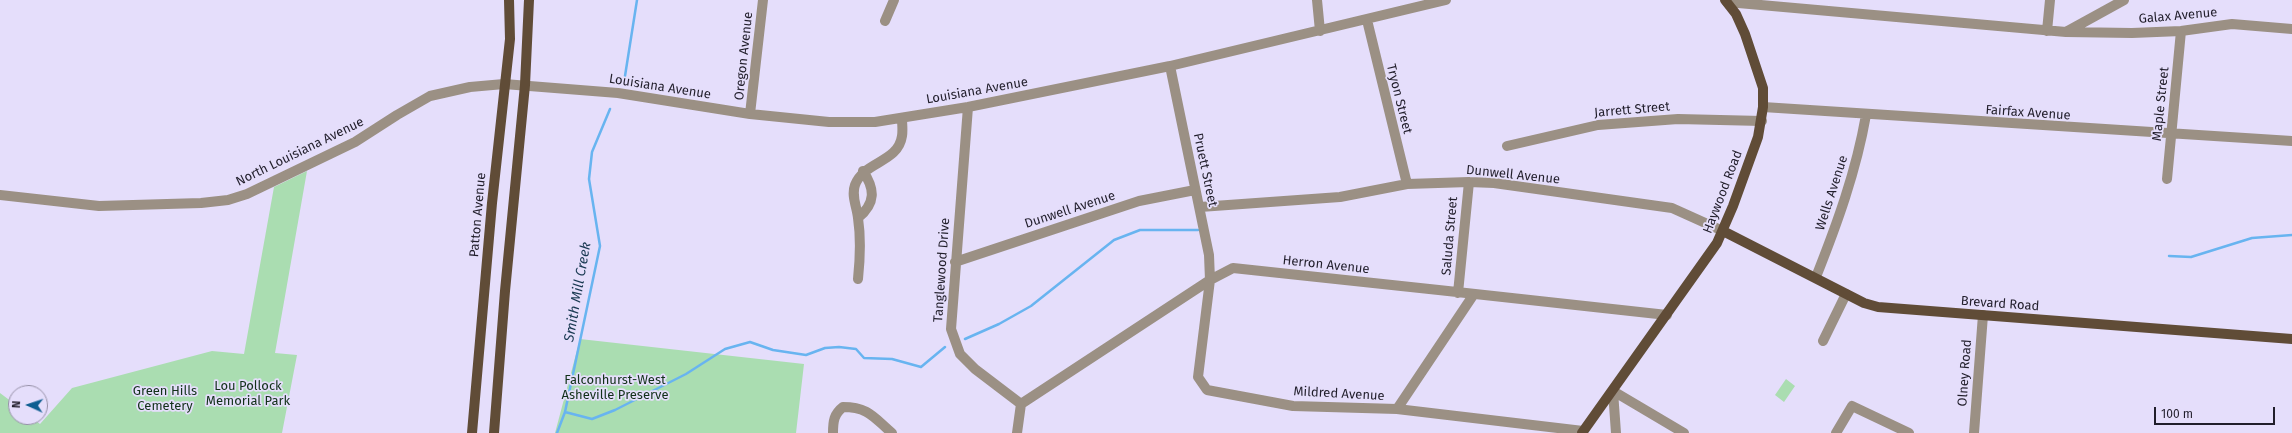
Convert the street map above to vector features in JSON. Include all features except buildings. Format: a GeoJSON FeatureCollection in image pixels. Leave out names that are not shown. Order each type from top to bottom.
{"type":"FeatureCollection","features":[{"type":"Feature","properties":{"kind":"main road","name":"Patton Avenue"},"geometry":{"type":"LineString","coordinates":[[472,433],[492,203],[510,39],[509,0]]}},
{"type":"Feature","properties":{"kind":"main road"},"geometry":{"type":"LineString","coordinates":[[494,433],[505,291],[524,85],[529,0]]}},
{"type":"Feature","properties":{"kind":"main road","name":"Haywood Road"},"geometry":{"type":"LineString","coordinates":[[1582,432],[1706,260],[1723,231],[1762,121],[1764,107],[1763,88],[1758,69],[1736,14],[1726,1]]}},
{"type":"Feature","properties":{"kind":"main road","name":"Brevard Road"},"geometry":{"type":"LineString","coordinates":[[1723,231],[1816,277],[1846,294],[1878,307],[2292,339]]}},
{"type":"Feature","properties":{"kind":"street","name":"Oregon Avenue"},"geometry":{"type":"LineString","coordinates":[[750,114],[763,0]]}},
{"type":"Feature","properties":{"kind":"street"},"geometry":{"type":"LineString","coordinates":[[885,21],[894,0]]}},
{"type":"Feature","properties":{"kind":"street"},"geometry":{"type":"LineString","coordinates":[[1318,0],[1320,30]]}},
{"type":"Feature","properties":{"kind":"street"},"geometry":{"type":"LineString","coordinates":[[2047,31],[2050,0]]}},
{"type":"Feature","properties":{"kind":"street"},"geometry":{"type":"LineString","coordinates":[[2066,32],[2124,0]]}},
{"type":"Feature","properties":{"kind":"street","name":"Louisiana Avenue"},"geometry":{"type":"LineString","coordinates":[[504,84],[618,93],[750,114],[836,123],[875,122],[968,107],[1170,66],[1367,20],[1440,1]]}},
{"type":"Feature","properties":{"kind":"street","name":"Galax Avenue"},"geometry":{"type":"LineString","coordinates":[[1726,1],[2066,32],[2132,33],[2181,31],[2225,24],[2292,29]]}},
{"type":"Feature","properties":{"kind":"street","name":"Tryon Street"},"geometry":{"type":"LineString","coordinates":[[1367,20],[1407,184]]}},
{"type":"Feature","properties":{"kind":"street","name":"Maple Street"},"geometry":{"type":"LineString","coordinates":[[2167,179],[2181,31]]}},
{"type":"Feature","properties":{"kind":"street","name":"Pruett Street"},"geometry":{"type":"LineString","coordinates":[[1170,66],[1200,206],[1209,256],[1210,280]]}},
{"type":"Feature","properties":{"kind":"street","name":"North Louisiana Avenue"},"geometry":{"type":"LineString","coordinates":[[0,195],[99,206],[201,204],[228,200],[247,194],[356,142],[402,111],[430,96],[470,87],[504,84]]}},
{"type":"Feature","properties":{"kind":"street","name":"Tanglewood Drive"},"geometry":{"type":"LineString","coordinates":[[968,107],[951,329],[960,354],[975,369],[1021,404]]}},
{"type":"Feature","properties":{"kind":"street","name":"Fairfax Avenue"},"geometry":{"type":"LineString","coordinates":[[1764,107],[2171,135],[2292,141]]}},
{"type":"Feature","properties":{"kind":"street","name":"Wells Avenue"},"geometry":{"type":"LineString","coordinates":[[1816,277],[1845,204],[1860,149],[1866,115]]}},
{"type":"Feature","properties":{"kind":"street"},"geometry":{"type":"LineString","coordinates":[[858,279],[860,246],[858,218],[854,202],[855,185],[863,171],[897,151],[902,136],[902,118]]}},
{"type":"Feature","properties":{"kind":"street","name":"Jarrett Street"},"geometry":{"type":"LineString","coordinates":[[1507,146],[1598,125],[1678,119],[1762,121]]}},
{"type":"Feature","properties":{"kind":"street"},"geometry":{"type":"LineString","coordinates":[[858,218],[872,203],[873,192],[871,183],[863,171]]}},
{"type":"Feature","properties":{"kind":"street","name":"Dunwell Avenue"},"geometry":{"type":"LineString","coordinates":[[1200,206],[1340,197],[1407,184],[1468,182],[1494,183],[1672,208],[1723,231]]}},
{"type":"Feature","properties":{"kind":"street","name":"Saluda Street"},"geometry":{"type":"LineString","coordinates":[[1458,293],[1468,182]]}},
{"type":"Feature","properties":{"kind":"street","name":"Dunwell Avenue"},"geometry":{"type":"LineString","coordinates":[[955,262],[1139,201],[1196,190]]}},
{"type":"Feature","properties":{"kind":"street","name":"Herron Avenue"},"geometry":{"type":"LineString","coordinates":[[1021,404],[1210,280],[1233,268],[1458,293],[1510,296],[1667,315]]}},
{"type":"Feature","properties":{"kind":"street","name":"Mildred Avenue"},"geometry":{"type":"LineString","coordinates":[[1210,280],[1198,378],[1207,390],[1293,406],[1397,409],[1582,432]]}},
{"type":"Feature","properties":{"kind":"street"},"geometry":{"type":"LineString","coordinates":[[1397,409],[1474,294]]}},
{"type":"Feature","properties":{"kind":"street"},"geometry":{"type":"LineString","coordinates":[[1823,341],[1846,294]]}},
{"type":"Feature","properties":{"kind":"street","name":"Olney Road"},"geometry":{"type":"LineString","coordinates":[[1974,433],[1983,315]]}},
{"type":"Feature","properties":{"kind":"street"},"geometry":{"type":"LineString","coordinates":[[1613,391],[1616,433]]}},
{"type":"Feature","properties":{"kind":"street"},"geometry":{"type":"LineString","coordinates":[[1613,391],[1684,433]]}},
{"type":"Feature","properties":{"kind":"street"},"geometry":{"type":"LineString","coordinates":[[1017,433],[1021,404]]}},
{"type":"Feature","properties":{"kind":"street"},"geometry":{"type":"LineString","coordinates":[[1836,433],[1852,406],[1909,433]]}},
{"type":"Feature","properties":{"kind":"street"},"geometry":{"type":"LineString","coordinates":[[833,433],[832,421],[837,412],[843,407],[854,407],[861,408],[872,414],[892,433]]}},
{"type":"Feature","properties":{"kind":"green space"},"geometry":{"type":"Polygon","coordinates":[[[307,171],[275,353],[297,355],[282,433],[0,433],[0,393],[8,399],[8,425],[48,425],[48,415],[72,388],[212,351],[244,354],[274,187],[307,171]]]}},
{"type":"Feature","properties":{"kind":"green space","name":"Falconhurst-West Asheville Preserve"},"geometry":{"type":"Polygon","coordinates":[[[580,339],[804,364],[796,433],[555,433],[580,339]]]}},
{"type":"Feature","properties":{"kind":"green space"},"geometry":{"type":"Polygon","coordinates":[[[1786,379],[1795,386],[1784,402],[1775,395],[1786,379]]]}},
{"type":"Feature","properties":{"kind":"waterway","name":"Smith Mill Creek"},"geometry":{"type":"LineString","coordinates":[[625,76],[637,0]]}},
{"type":"Feature","properties":{"kind":"waterway","name":"Smith Mill Creek"},"geometry":{"type":"LineString","coordinates":[[557,433],[565,412],[600,246],[589,179],[592,152],[610,109]]}},
{"type":"Feature","properties":{"kind":"waterway"},"geometry":{"type":"LineString","coordinates":[[965,339],[999,324],[1031,306],[1114,240],[1140,230],[1198,230]]}},
{"type":"Feature","properties":{"kind":"waterway"},"geometry":{"type":"LineString","coordinates":[[2169,256],[2191,257],[2252,238],[2292,235]]}},
{"type":"Feature","properties":{"kind":"waterway"},"geometry":{"type":"LineString","coordinates":[[565,412],[592,419],[615,410],[686,374],[725,349],[750,342],[773,350],[806,355],[825,348],[839,347],[856,349],[864,358],[892,359],[921,367],[945,347]]}},
{"type":"Feature","properties":{"kind":"park label","name":"Lou Pollock Memorial Park"},"geometry":{"type":"Point","coordinates":[248,394]}},
{"type":"Feature","properties":{"kind":"park label","name":"Green Hills Cemetery"},"geometry":{"type":"Point","coordinates":[165,398]}}]}
